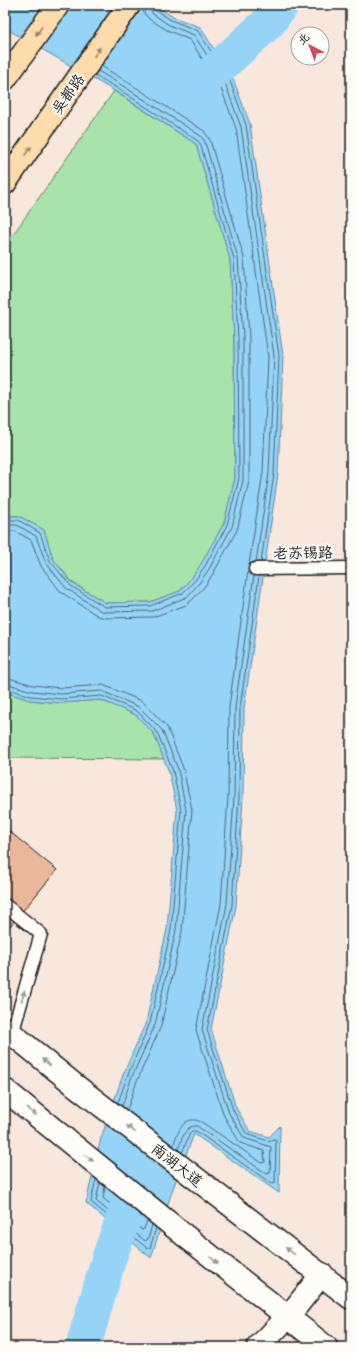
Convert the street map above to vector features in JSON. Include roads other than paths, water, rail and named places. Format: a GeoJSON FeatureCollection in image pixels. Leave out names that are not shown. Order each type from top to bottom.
{"type":"FeatureCollection","features":[{"type":"Feature","properties":{"kind":"main road"},"geometry":{"type":"LineString","coordinates":[[5,80],[58,5]]}},
{"type":"Feature","properties":{"kind":"main road","name":"吴都路"},"geometry":{"type":"LineString","coordinates":[[5,183],[75,85],[129,5]]}},
{"type":"Feature","properties":{"kind":"main road","name":"南湖大道"},"geometry":{"type":"LineString","coordinates":[[8,1031],[206,1188],[322,1274],[351,1298]]}},
{"type":"Feature","properties":{"kind":"main road"},"geometry":{"type":"LineString","coordinates":[[5,1090],[184,1235],[326,1347]]}},
{"type":"Feature","properties":{"kind":"main road"},"geometry":{"type":"LineString","coordinates":[[258,1347],[288,1317],[322,1274]]}},
{"type":"Feature","properties":{"kind":"lane","name":"老苏锡路"},"geometry":{"type":"LineString","coordinates":[[351,562],[256,566],[351,568]]}},
{"type":"Feature","properties":{"kind":"lane"},"geometry":{"type":"LineString","coordinates":[[5,905],[41,934],[8,1031]]}},
{"type":"Feature","properties":{"kind":"water"},"geometry":{"type":"Polygon","coordinates":[[[5,5],[155,5],[173,17],[200,27],[233,79],[250,124],[283,356],[278,474],[244,708],[243,797],[236,906],[211,1029],[236,1108],[250,1131],[269,1137],[280,1126],[279,1193],[194,1134],[172,1191],[151,1258],[86,1203],[101,1138],[123,1075],[146,1022],[167,929],[177,810],[169,772],[154,734],[136,715],[101,700],[61,703],[30,700],[5,692],[5,516],[19,516],[44,530],[53,559],[72,583],[106,603],[150,602],[180,591],[201,564],[224,523],[235,478],[234,338],[230,259],[196,144],[118,93],[5,28],[5,5]]]}},
{"type":"Feature","properties":{"kind":"waterway"},"geometry":{"type":"LineString","coordinates":[[195,89],[269,22],[281,5]]}},
{"type":"Feature","properties":{"kind":"waterway"},"geometry":{"type":"LineString","coordinates":[[83,1347],[109,1258],[135,1186]]}}]}
